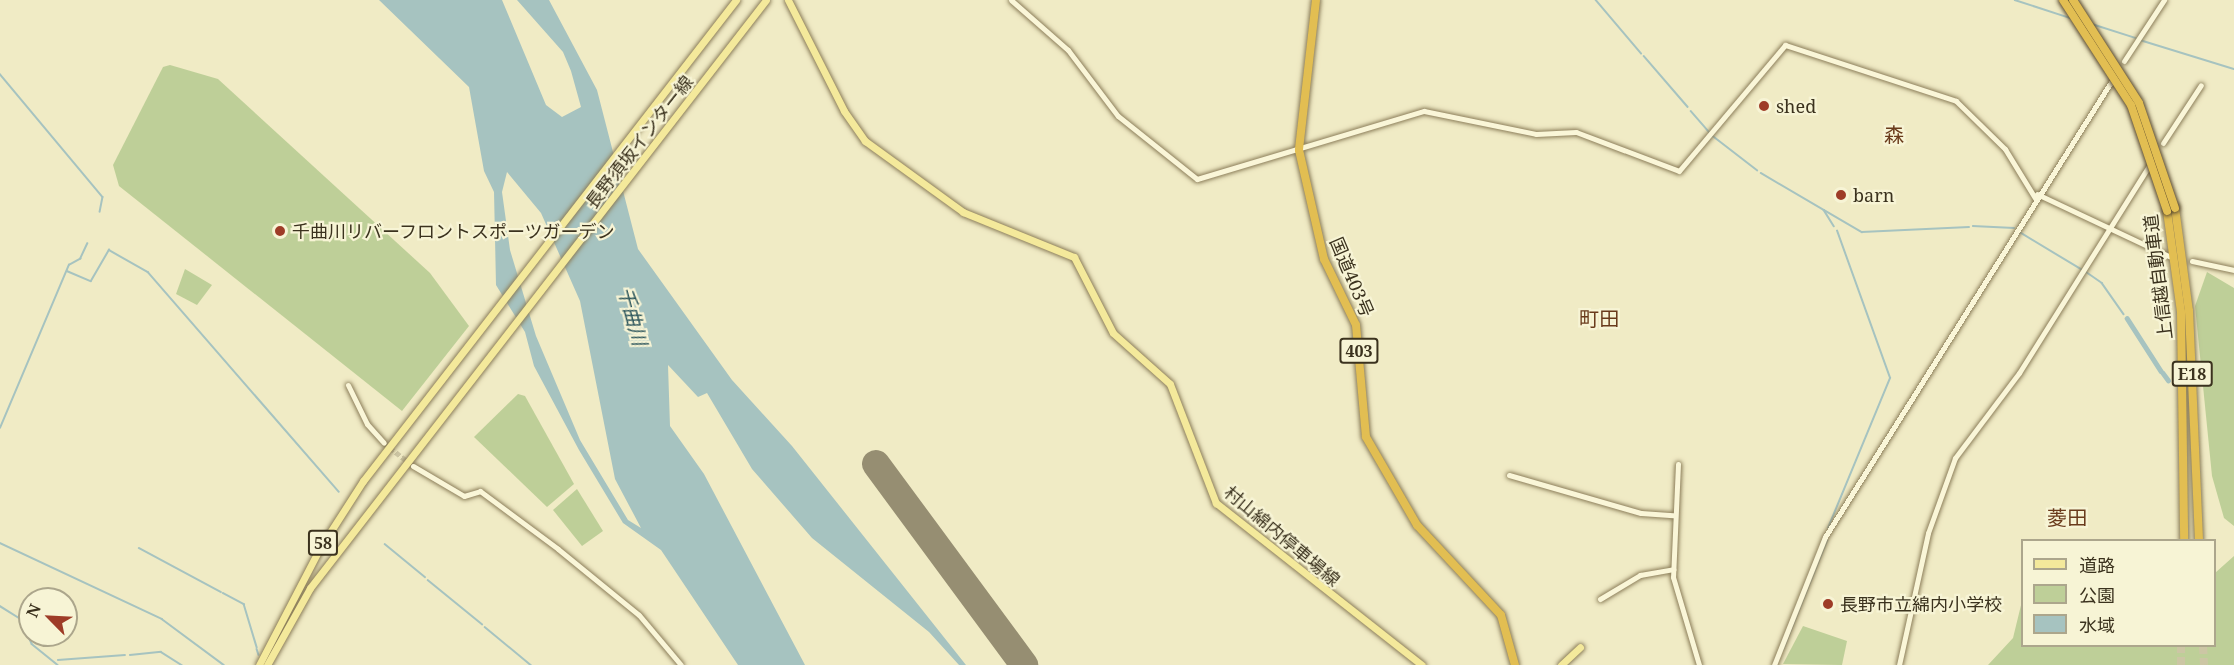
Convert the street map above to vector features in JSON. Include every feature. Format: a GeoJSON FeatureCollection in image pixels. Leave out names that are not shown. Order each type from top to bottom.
{"type":"FeatureCollection","features":[{"type":"Feature","properties":{"kind":"highway","name":"国道403号"},"geometry":{"type":"LineString","coordinates":[[1316,0],[1299,150],[1324,259],[1356,325],[1366,437],[1418,525],[1501,615],[1515,665]]}},
{"type":"Feature","properties":{"kind":"highway","name":"上信越自動車道"},"geometry":{"type":"LineString","coordinates":[[2063,0],[2131,105],[2171,209],[2182,322],[2184,539]]}},
{"type":"Feature","properties":{"kind":"highway","name":"上信越自動車道"},"geometry":{"type":"LineString","coordinates":[[2073,0],[2128,82],[2157,146],[2189,311],[2199,539]]}},
{"type":"Feature","properties":{"kind":"main road","name":"長野須坂インター線"},"geometry":{"type":"LineString","coordinates":[[259,665],[320,548],[402,428],[736,0]]}},
{"type":"Feature","properties":{"kind":"main road","name":"長野須坂インター線"},"geometry":{"type":"LineString","coordinates":[[267,665],[310,588],[766,0]]}},
{"type":"Feature","properties":{"kind":"main road","name":"村山綿内停車場線"},"geometry":{"type":"LineString","coordinates":[[788,0],[844,111],[865,141],[963,212],[1074,257],[1113,333],[1170,384],[1216,503],[1422,665]]}},
{"type":"Feature","properties":{"kind":"main road"},"geometry":{"type":"LineString","coordinates":[[1562,665],[1580,647]]}},
{"type":"Feature","properties":{"kind":"street"},"geometry":{"type":"LineString","coordinates":[[1011,0],[1068,50],[1118,116],[1189,176],[1197,179],[1437,111],[1536,134],[1576,132],[1678,171],[1785,45],[1956,101],[2005,148],[2036,196],[2110,225],[2169,256]]}},
{"type":"Feature","properties":{"kind":"street"},"geometry":{"type":"LineString","coordinates":[[2124,61],[2164,0]]}},
{"type":"Feature","properties":{"kind":"street"},"geometry":{"type":"LineString","coordinates":[[1774,665],[1825,537],[2036,196],[2111,81]]}},
{"type":"Feature","properties":{"kind":"street"},"geometry":{"type":"LineString","coordinates":[[2163,143],[2201,85]]}},
{"type":"Feature","properties":{"kind":"street"},"geometry":{"type":"LineString","coordinates":[[1899,665],[1928,533],[1955,458],[2019,373],[2148,167]]}},
{"type":"Feature","properties":{"kind":"street"},"geometry":{"type":"LineString","coordinates":[[2192,261],[2234,270]]}},
{"type":"Feature","properties":{"kind":"street"},"geometry":{"type":"LineString","coordinates":[[348,385],[367,424],[384,443]]}},
{"type":"Feature","properties":{"kind":"street"},"geometry":{"type":"LineString","coordinates":[[1678,464],[1672,515],[1673,569],[1699,665]]}},
{"type":"Feature","properties":{"kind":"street"},"geometry":{"type":"LineString","coordinates":[[413,466],[464,496],[480,491],[558,549],[639,615],[681,665]]}},
{"type":"Feature","properties":{"kind":"street"},"geometry":{"type":"LineString","coordinates":[[1509,475],[1641,513],[1672,515]]}},
{"type":"Feature","properties":{"kind":"street"},"geometry":{"type":"LineString","coordinates":[[1600,599],[1640,575],[1673,569]]}},
{"type":"Feature","properties":{"kind":"green space","name":"千曲川リバーフロントスポーツガーデン"},"geometry":{"type":"Polygon","coordinates":[[[170,65],[218,79],[430,273],[469,326],[402,411],[119,186],[113,165],[163,67],[170,65]]]}},
{"type":"Feature","properties":{"kind":"green space"},"geometry":{"type":"Polygon","coordinates":[[[185,269],[212,285],[197,305],[176,294],[185,269]]]}},
{"type":"Feature","properties":{"kind":"green space"},"geometry":{"type":"Polygon","coordinates":[[[2207,272],[2234,288],[2234,526],[2224,518],[2212,476],[2195,306],[2207,272]]]}},
{"type":"Feature","properties":{"kind":"green space"},"geometry":{"type":"Polygon","coordinates":[[[518,394],[525,396],[574,484],[547,507],[474,437],[518,394]]]}},
{"type":"Feature","properties":{"kind":"green space"},"geometry":{"type":"Polygon","coordinates":[[[577,489],[603,531],[582,546],[553,510],[577,489]]]}},
{"type":"Feature","properties":{"kind":"green space"},"geometry":{"type":"Polygon","coordinates":[[[2234,556],[2234,665],[1988,665],[2013,638],[2021,605],[2021,647],[2216,647],[2216,572],[2234,556]]]}},
{"type":"Feature","properties":{"kind":"green space"},"geometry":{"type":"Polygon","coordinates":[[[1803,626],[1847,641],[1842,665],[1783,664],[1803,626]]]}},
{"type":"Feature","properties":{"kind":"water","name":"千曲川"},"geometry":{"type":"Polygon","coordinates":[[[379,0],[502,0],[546,105],[562,117],[581,107],[571,71],[563,52],[517,0],[549,0],[597,90],[638,249],[732,380],[792,446],[966,665],[959,665],[929,632],[812,538],[752,469],[707,393],[698,397],[668,365],[670,426],[704,474],[805,665],[738,665],[661,550],[623,523],[579,450],[534,366],[525,332],[496,285],[494,192],[484,171],[469,87],[379,0]],[[507,172],[502,192],[510,250],[536,336],[580,440],[628,520],[641,528],[615,479],[580,301],[541,213],[507,172]]]}},
{"type":"Feature","properties":{"kind":"waterway"},"geometry":{"type":"LineString","coordinates":[[1596,0],[1641,53]]}},
{"type":"Feature","properties":{"kind":"waterway"},"geometry":{"type":"LineString","coordinates":[[2015,0],[2070,18]]}},
{"type":"Feature","properties":{"kind":"waterway"},"geometry":{"type":"LineString","coordinates":[[2092,24],[2136,38]]}},
{"type":"Feature","properties":{"kind":"waterway"},"geometry":{"type":"LineString","coordinates":[[2140,40],[2234,69]]}},
{"type":"Feature","properties":{"kind":"waterway"},"geometry":{"type":"LineString","coordinates":[[1644,56],[1688,107]]}},
{"type":"Feature","properties":{"kind":"waterway"},"geometry":{"type":"LineString","coordinates":[[0,74],[103,197],[100,212]]}},
{"type":"Feature","properties":{"kind":"waterway"},"geometry":{"type":"LineString","coordinates":[[1691,111],[1709,132]]}},
{"type":"Feature","properties":{"kind":"waterway"},"geometry":{"type":"LineString","coordinates":[[1713,136],[1757,170]]}},
{"type":"Feature","properties":{"kind":"waterway"},"geometry":{"type":"LineString","coordinates":[[1761,173],[1824,210],[1834,226]]}},
{"type":"Feature","properties":{"kind":"waterway"},"geometry":{"type":"LineString","coordinates":[[1824,210],[1862,232],[1969,227]]}},
{"type":"Feature","properties":{"kind":"waterway"},"geometry":{"type":"LineString","coordinates":[[1973,226],[2014,228]]}},
{"type":"Feature","properties":{"kind":"waterway"},"geometry":{"type":"LineString","coordinates":[[1828,528],[1890,378],[1837,231]]}},
{"type":"Feature","properties":{"kind":"waterway"},"geometry":{"type":"LineString","coordinates":[[2018,231],[2081,269]]}},
{"type":"Feature","properties":{"kind":"waterway"},"geometry":{"type":"LineString","coordinates":[[0,428],[69,265],[80,259],[87,244]]}},
{"type":"Feature","properties":{"kind":"waterway"},"geometry":{"type":"LineString","coordinates":[[67,271],[91,281],[109,250],[148,272],[339,492]]}},
{"type":"Feature","properties":{"kind":"waterway"},"geometry":{"type":"LineString","coordinates":[[2085,271],[2102,283],[2124,314]]}},
{"type":"Feature","properties":{"kind":"waterway"},"geometry":{"type":"LineString","coordinates":[[2127,318],[2161,371]]}},
{"type":"Feature","properties":{"kind":"waterway"},"geometry":{"type":"LineString","coordinates":[[2163,373],[2168,380]]}},
{"type":"Feature","properties":{"kind":"waterway"},"geometry":{"type":"LineString","coordinates":[[1783,650],[1827,541]]}},
{"type":"Feature","properties":{"kind":"waterway"},"geometry":{"type":"LineString","coordinates":[[0,543],[162,619],[224,665]]}},
{"type":"Feature","properties":{"kind":"waterway"},"geometry":{"type":"LineString","coordinates":[[385,544],[425,577]]}},
{"type":"Feature","properties":{"kind":"waterway"},"geometry":{"type":"LineString","coordinates":[[139,548],[221,592]]}},
{"type":"Feature","properties":{"kind":"waterway"},"geometry":{"type":"LineString","coordinates":[[428,580],[482,624]]}},
{"type":"Feature","properties":{"kind":"waterway"},"geometry":{"type":"LineString","coordinates":[[223,593],[244,604],[257,647]]}},
{"type":"Feature","properties":{"kind":"waterway"},"geometry":{"type":"LineString","coordinates":[[0,606],[21,619],[32,644],[58,665]]}},
{"type":"Feature","properties":{"kind":"waterway"},"geometry":{"type":"LineString","coordinates":[[485,627],[531,665]]}},
{"type":"Feature","properties":{"kind":"waterway"},"geometry":{"type":"LineString","coordinates":[[257,649],[259,655]]}},
{"type":"Feature","properties":{"kind":"waterway"},"geometry":{"type":"LineString","coordinates":[[130,655],[161,652],[182,665]]}},
{"type":"Feature","properties":{"kind":"waterway"},"geometry":{"type":"LineString","coordinates":[[58,660],[125,655]]}},
{"type":"Feature","properties":{"kind":"runway"},"geometry":{"type":"LineString","coordinates":[[876,464],[1024,665]]}},
{"type":"Feature","properties":{"kind":"tunnel"},"geometry":{"type":"LineString","coordinates":[[384,443],[411,464]]}},
{"type":"Feature","properties":{"kind":"tunnel"},"geometry":{"type":"LineString","coordinates":[[2181,647],[2181,665]]}},
{"type":"Feature","properties":{"kind":"tunnel"},"geometry":{"type":"LineString","coordinates":[[2203,647],[2204,665]]}},
{"type":"Feature","properties":{"kind":"place","name":"shed"},"geometry":{"type":"Point","coordinates":[1764,106]}},
{"type":"Feature","properties":{"kind":"place","name":"barn"},"geometry":{"type":"Point","coordinates":[1841,195]}},
{"type":"Feature","properties":{"kind":"place","name":"千曲川リバーフロントスポーツガーデン"},"geometry":{"type":"Point","coordinates":[280,231]}},
{"type":"Feature","properties":{"kind":"place","name":"長野市立綿内小学校"},"geometry":{"type":"Point","coordinates":[1828,604]}},
{"type":"Feature","properties":{"kind":"district","name":"森"},"geometry":{"type":"Point","coordinates":[1894,134]}},
{"type":"Feature","properties":{"kind":"district","name":"町田"},"geometry":{"type":"Point","coordinates":[1599,318]}},
{"type":"Feature","properties":{"kind":"district","name":"菱田"},"geometry":{"type":"Point","coordinates":[2067,517]}}]}
